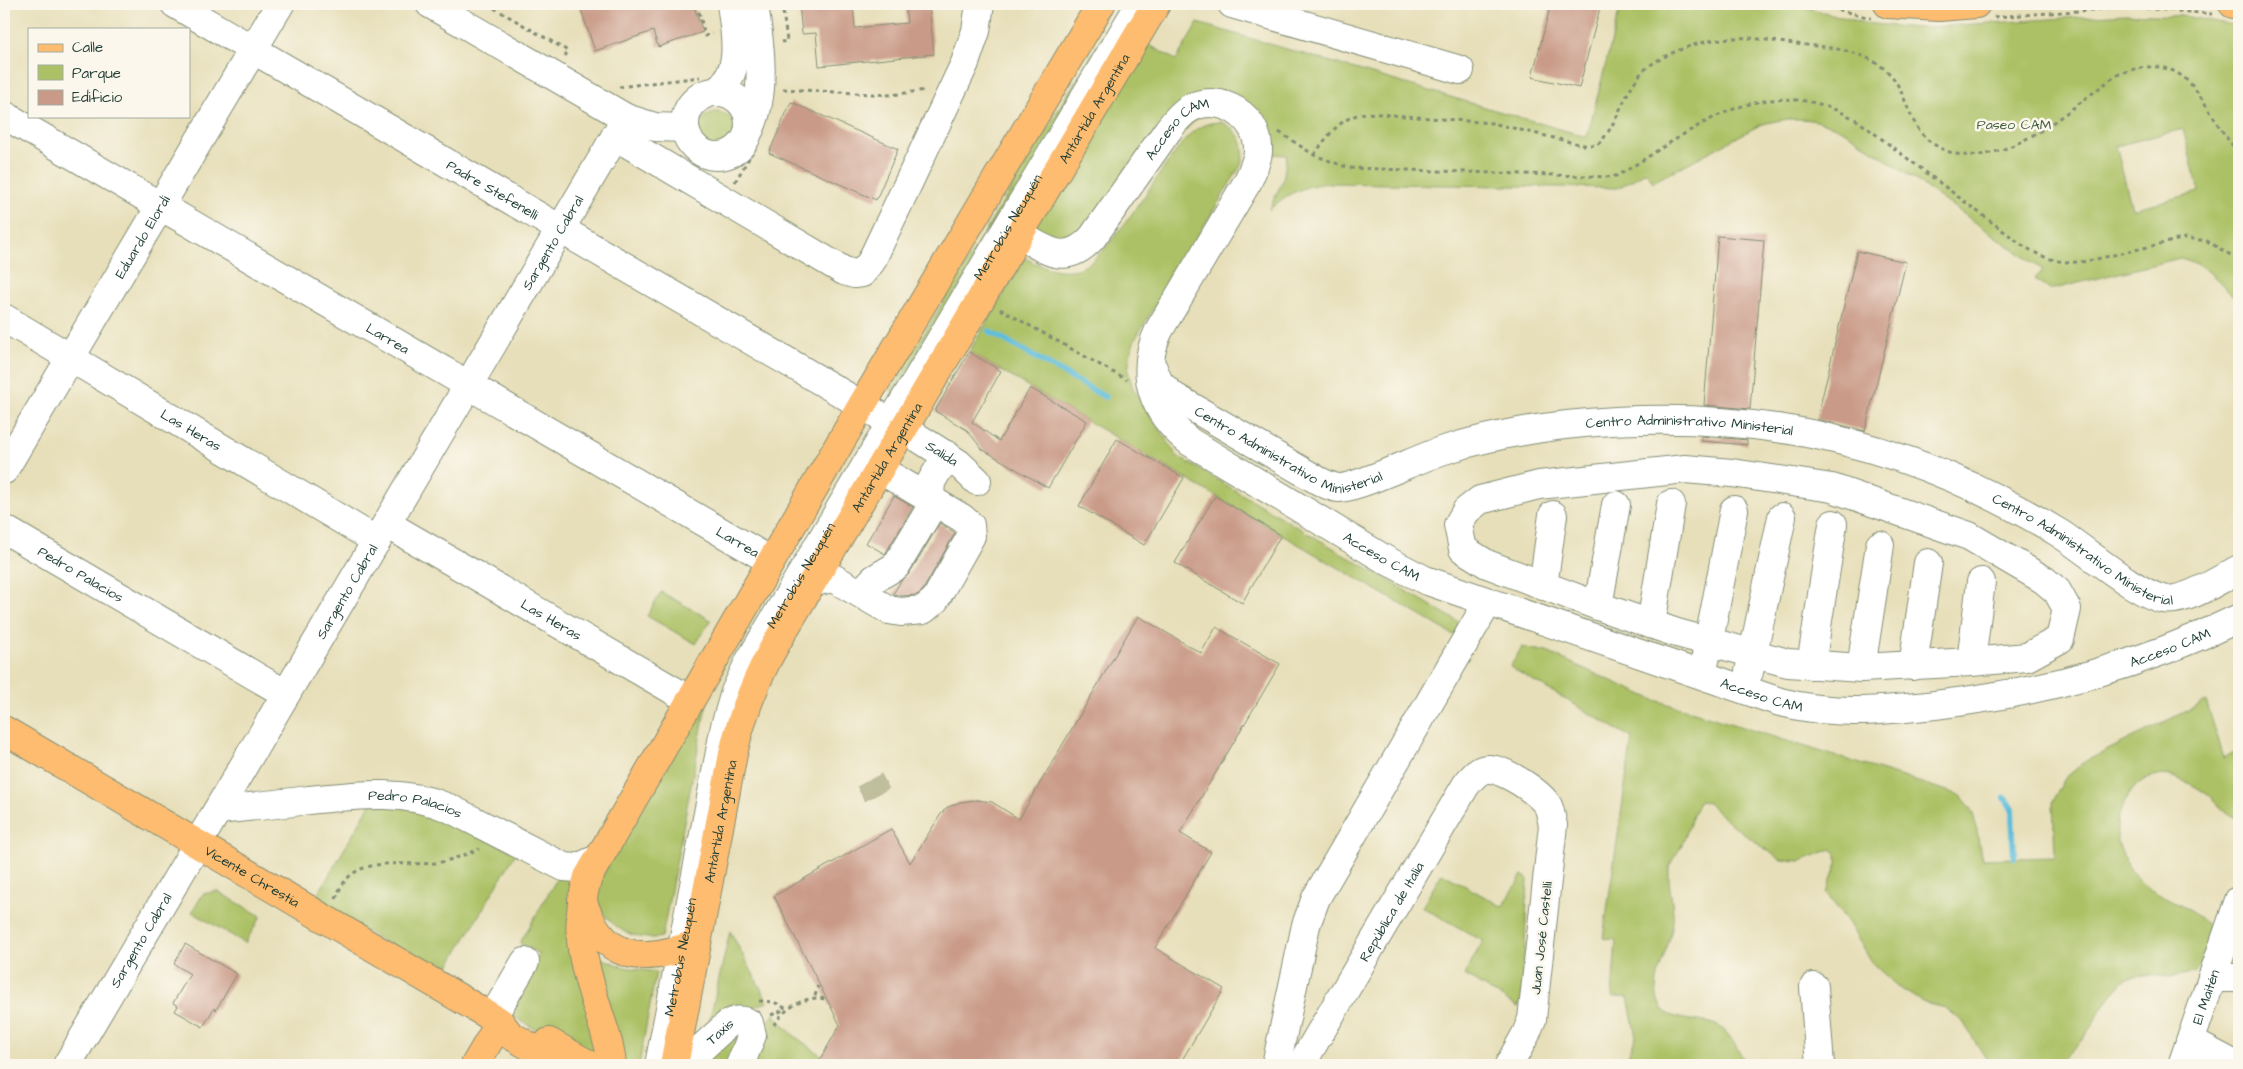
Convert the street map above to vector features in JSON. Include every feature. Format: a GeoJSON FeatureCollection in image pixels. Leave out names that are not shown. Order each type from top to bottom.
{"type":"FeatureCollection","features":[{"type":"Feature","properties":{"kind":"main road","name":"Antártida Argentina"},"geometry":{"type":"LineString","coordinates":[[674,1065],[681,949],[738,730],[766,661],[879,469],[882,417],[1101,4]]}},
{"type":"Feature","properties":{"kind":"main road","name":"Antártida Argentina"},"geometry":{"type":"LineString","coordinates":[[612,1065],[608,1042],[582,955],[578,916],[581,897],[597,859],[771,561],[882,417],[1018,234],[1156,4]]}},
{"type":"Feature","properties":{"kind":"main road"},"geometry":{"type":"LineString","coordinates":[[1882,11],[1925,6],[1974,8]]}},
{"type":"Feature","properties":{"kind":"main road","name":"Vicente Chrestia"},"geometry":{"type":"LineString","coordinates":[[4,730],[496,1020],[510,1035],[562,1065]]}},
{"type":"Feature","properties":{"kind":"main road"},"geometry":{"type":"LineString","coordinates":[[581,897],[590,922],[605,940],[615,948],[640,956],[681,949]]}},
{"type":"Feature","properties":{"kind":"main road"},"geometry":{"type":"LineString","coordinates":[[475,1065],[496,1020]]}},
{"type":"Feature","properties":{"kind":"main road","name":"Vicente Chrestia"},"geometry":{"type":"LineString","coordinates":[[496,1020],[517,1024],[590,1065]]}},
{"type":"Feature","properties":{"kind":"street","name":"Padre Stefenelli"},"geometry":{"type":"LineString","coordinates":[[175,4],[882,417]]}},
{"type":"Feature","properties":{"kind":"street","name":"Eduardo Elordi"},"geometry":{"type":"LineString","coordinates":[[4,470],[280,4]]}},
{"type":"Feature","properties":{"kind":"street"},"geometry":{"type":"LineString","coordinates":[[430,4],[844,271],[858,274],[866,270],[871,262],[959,77],[971,48],[980,4]]}},
{"type":"Feature","properties":{"kind":"street"},"geometry":{"type":"LineString","coordinates":[[710,84],[727,82],[734,66],[735,33],[731,4]]}},
{"type":"Feature","properties":{"kind":"street"},"geometry":{"type":"LineString","coordinates":[[710,84],[705,93],[696,99],[685,117],[685,128],[688,138],[694,147],[703,153],[713,156],[724,155],[734,151],[747,135],[758,108],[759,52],[754,4]]}},
{"type":"Feature","properties":{"kind":"street","name":"Metrobús Neuquén"},"geometry":{"type":"LineString","coordinates":[[882,417],[1116,4]]}},
{"type":"Feature","properties":{"kind":"street","name":"Metrobús Neuquén"},"geometry":{"type":"LineString","coordinates":[[659,1065],[681,949],[717,691],[724,667],[1140,4]]}},
{"type":"Feature","properties":{"kind":"street"},"geometry":{"type":"LineString","coordinates":[[1232,4],[1460,70]]}},
{"type":"Feature","properties":{"kind":"street"},"geometry":{"type":"LineString","coordinates":[[710,84],[736,97],[743,105],[749,125],[747,135]]}},
{"type":"Feature","properties":{"kind":"street","name":"Acceso CAM"},"geometry":{"type":"LineString","coordinates":[[1018,234],[1051,252],[1073,253],[1092,238],[1168,130],[1182,114],[1190,108],[1209,104],[1227,106],[1242,114],[1256,136],[1256,161],[1248,181],[1159,330],[1149,358],[1151,387],[1157,404],[1166,419],[1190,442],[1424,580],[1788,704],[1832,712],[1875,712],[1961,702],[2034,690],[2114,669],[2156,655],[2239,618]]}},
{"type":"Feature","properties":{"kind":"street","name":"Larrea"},"geometry":{"type":"LineString","coordinates":[[4,115],[771,561]]}},
{"type":"Feature","properties":{"kind":"street"},"geometry":{"type":"LineString","coordinates":[[621,127],[685,128]]}},
{"type":"Feature","properties":{"kind":"street","name":"Sargento Cabral"},"geometry":{"type":"LineString","coordinates":[[67,1065],[621,127]]}},
{"type":"Feature","properties":{"kind":"street","name":"Las Heras"},"geometry":{"type":"LineString","coordinates":[[4,318],[70,358],[382,532],[690,700]]}},
{"type":"Feature","properties":{"kind":"street","name":"Centro Administrativo Ministerial"},"geometry":{"type":"LineString","coordinates":[[1149,358],[1159,383],[1173,396],[1319,481],[1339,488],[1360,483],[1444,450],[1523,432],[1570,426],[1662,420],[1739,423],[1821,436],[1856,444],[1957,481],[2029,516],[2083,549],[2141,590],[2165,600],[2187,596],[2239,569]]}},
{"type":"Feature","properties":{"kind":"street","name":"Salida"},"geometry":{"type":"LineString","coordinates":[[882,417],[948,456],[977,481]]}},
{"type":"Feature","properties":{"kind":"street"},"geometry":{"type":"LineString","coordinates":[[861,593],[874,579],[896,566],[929,511],[932,482],[948,456]]}},
{"type":"Feature","properties":{"kind":"street"},"geometry":{"type":"LineString","coordinates":[[813,582],[833,578],[889,610],[901,612],[923,610],[934,600],[968,541],[972,530],[967,521],[879,469]]}},
{"type":"Feature","properties":{"kind":"street"},"geometry":{"type":"LineString","coordinates":[[1685,469],[1732,473],[1832,488],[1970,536],[2044,580],[2057,591],[2067,609],[2060,638],[2028,657],[1861,668],[1811,666],[1752,655],[1598,606],[1487,564],[1464,549],[1458,525],[1466,511],[1480,500],[1540,485],[1685,469]]}},
{"type":"Feature","properties":{"kind":"street"},"geometry":{"type":"LineString","coordinates":[[1651,624],[1671,504]]}},
{"type":"Feature","properties":{"kind":"street"},"geometry":{"type":"LineString","coordinates":[[1598,606],[1616,505]]}},
{"type":"Feature","properties":{"kind":"street"},"geometry":{"type":"LineString","coordinates":[[1702,676],[1734,510]]}},
{"type":"Feature","properties":{"kind":"street"},"geometry":{"type":"LineString","coordinates":[[1543,586],[1553,515]]}},
{"type":"Feature","properties":{"kind":"street"},"geometry":{"type":"LineString","coordinates":[[1745,690],[1782,517]]}},
{"type":"Feature","properties":{"kind":"street"},"geometry":{"type":"LineString","coordinates":[[1811,666],[1833,524]]}},
{"type":"Feature","properties":{"kind":"street","name":"Pedro Palacios"},"geometry":{"type":"LineString","coordinates":[[4,529],[286,694]]}},
{"type":"Feature","properties":{"kind":"street"},"geometry":{"type":"LineString","coordinates":[[1861,668],[1880,545]]}},
{"type":"Feature","properties":{"kind":"street"},"geometry":{"type":"LineString","coordinates":[[1914,666],[1928,563]]}},
{"type":"Feature","properties":{"kind":"street"},"geometry":{"type":"LineString","coordinates":[[1971,662],[1981,582]]}},
{"type":"Feature","properties":{"kind":"street"},"geometry":{"type":"LineString","coordinates":[[1276,1065],[1306,925],[1316,898],[1488,602]]}},
{"type":"Feature","properties":{"kind":"street","name":"República de Italia"},"geometry":{"type":"LineString","coordinates":[[1301,1065],[1466,785],[1481,770],[1489,768],[1504,773],[1535,792],[1548,806]]}},
{"type":"Feature","properties":{"kind":"street","name":"Pedro Palacios"},"geometry":{"type":"LineString","coordinates":[[218,810],[356,794],[404,796],[433,802],[449,808],[564,867],[577,868],[597,859]]}},
{"type":"Feature","properties":{"kind":"street","name":"Juan José Castelli"},"geometry":{"type":"LineString","coordinates":[[1509,1065],[1526,1034],[1534,1004],[1553,825],[1548,806]]}},
{"type":"Feature","properties":{"kind":"street","name":"El Maitén"},"geometry":{"type":"LineString","coordinates":[[2186,1054],[2239,900]]}},
{"type":"Feature","properties":{"kind":"street","name":"Metrobús Neuquén"},"geometry":{"type":"LineString","coordinates":[[644,1065],[681,949]]}},
{"type":"Feature","properties":{"kind":"street"},"geometry":{"type":"LineString","coordinates":[[496,1020],[524,962]]}},
{"type":"Feature","properties":{"kind":"street"},"geometry":{"type":"LineString","coordinates":[[2212,978],[2239,978]]}},
{"type":"Feature","properties":{"kind":"street"},"geometry":{"type":"LineString","coordinates":[[1814,987],[1820,1065]]}},
{"type":"Feature","properties":{"kind":"street","name":"Taxis"},"geometry":{"type":"LineString","coordinates":[[683,1065],[728,1024],[735,1020],[743,1020],[749,1023],[752,1035],[740,1065]]}},
{"type":"Feature","properties":{"kind":"street"},"geometry":{"type":"LineString","coordinates":[[2186,1054],[2235,1065]]}},
{"type":"Feature","properties":{"kind":"path"},"geometry":{"type":"LineString","coordinates":[[487,4],[568,51],[564,58]]}},
{"type":"Feature","properties":{"kind":"path"},"geometry":{"type":"LineString","coordinates":[[697,4],[705,36],[716,33]]}},
{"type":"Feature","properties":{"kind":"path"},"geometry":{"type":"LineString","coordinates":[[1815,4],[1882,11]]}},
{"type":"Feature","properties":{"kind":"path"},"geometry":{"type":"LineString","coordinates":[[1974,8],[2230,8]]}},
{"type":"Feature","properties":{"kind":"path"},"geometry":{"type":"LineString","coordinates":[[1314,155],[1344,119],[1355,114],[1367,113],[1492,123],[1583,145],[1597,145],[1604,137],[1630,89],[1647,68],[1660,59],[1697,45],[1738,38],[1836,49],[1864,57],[1878,64],[1896,81],[1914,122],[1927,139],[1939,147],[1966,155],[1993,153],[2020,144],[2117,75],[2132,69],[2160,65],[2178,73],[2193,87],[2239,153]]}},
{"type":"Feature","properties":{"kind":"path"},"geometry":{"type":"LineString","coordinates":[[774,89],[907,94],[934,88],[959,77]]}},
{"type":"Feature","properties":{"kind":"path"},"geometry":{"type":"LineString","coordinates":[[610,87],[710,84]]}},
{"type":"Feature","properties":{"kind":"path"},"geometry":{"type":"LineString","coordinates":[[1270,128],[1288,136],[1314,155],[1335,164],[1362,169],[1612,177],[1619,176],[1711,118],[1736,108],[1763,101],[1792,98],[1817,102],[1840,110],[1858,121],[2022,244],[2052,261],[2076,263],[2088,261],[2186,238],[2207,241],[2239,260]]}},
{"type":"Feature","properties":{"kind":"path"},"geometry":{"type":"LineString","coordinates":[[999,308],[1129,381]]}},
{"type":"Feature","properties":{"kind":"path"},"geometry":{"type":"LineString","coordinates":[[335,904],[338,893],[347,878],[363,868],[386,864],[446,861],[486,847]]}},
{"type":"Feature","properties":{"kind":"path"},"geometry":{"type":"LineString","coordinates":[[815,996],[818,986]]}},
{"type":"Feature","properties":{"kind":"path"},"geometry":{"type":"LineString","coordinates":[[773,1027],[787,1009],[815,996],[825,999]]}},
{"type":"Feature","properties":{"kind":"green space"},"geometry":{"type":"Polygon","coordinates":[[[1122,4],[1134,4],[892,396],[892,387],[1122,4]]]}},
{"type":"Feature","properties":{"kind":"green space","name":"Paseo CAM"},"geometry":{"type":"Polygon","coordinates":[[[1621,4],[1794,4],[1864,23],[1915,28],[2125,14],[2183,16],[2239,26],[2239,304],[2220,282],[2206,270],[2180,258],[2050,290],[2035,279],[2043,270],[1854,137],[1820,122],[1797,119],[1760,125],[1653,182],[1646,172],[1618,188],[1329,183],[1296,191],[1282,199],[1269,210],[1283,180],[1287,155],[1270,154],[1220,96],[1071,243],[1038,236],[1035,221],[1142,41],[1176,60],[1198,23],[1587,137],[1621,4]],[[2183,129],[2116,146],[2132,209],[2199,192],[2183,129]]]}},
{"type":"Feature","properties":{"kind":"green space"},"geometry":{"type":"Polygon","coordinates":[[[717,112],[724,113],[730,117],[734,123],[734,137],[730,143],[724,147],[717,148],[710,147],[704,143],[700,137],[699,130],[700,123],[704,117],[710,113],[717,112]]]}},
{"type":"Feature","properties":{"kind":"green space"},"geometry":{"type":"Polygon","coordinates":[[[1221,122],[1233,129],[1240,139],[1243,151],[1241,165],[1135,339],[1128,371],[1133,388],[1177,456],[1464,625],[1457,637],[969,352],[1025,258],[1046,267],[1060,270],[1083,267],[1093,261],[1116,235],[1190,134],[1204,125],[1221,122]]]}},
{"type":"Feature","properties":{"kind":"green space"},"geometry":{"type":"Polygon","coordinates":[[[661,592],[711,620],[696,644],[647,616],[661,592]]]}},
{"type":"Feature","properties":{"kind":"green space"},"geometry":{"type":"Polygon","coordinates":[[[1522,647],[1547,652],[1652,699],[1957,794],[1964,800],[1973,814],[1982,859],[2055,857],[2053,801],[2065,778],[2086,761],[2206,701],[2224,758],[2239,749],[2239,821],[2229,815],[2195,786],[2175,778],[2156,775],[2139,783],[2131,792],[2118,817],[2117,838],[2130,869],[2138,879],[2148,888],[2190,911],[2204,922],[2210,935],[2208,952],[2195,973],[2169,977],[2139,974],[2124,981],[2110,997],[2082,1040],[2057,1065],[1990,1065],[1963,1022],[1946,1008],[1924,1003],[1898,987],[1872,963],[1848,922],[1826,893],[1837,864],[1837,854],[1831,849],[1801,861],[1781,860],[1732,825],[1708,803],[1700,801],[1682,844],[1669,868],[1673,921],[1670,937],[1660,966],[1656,986],[1657,996],[1664,1011],[1670,1015],[1709,1023],[1722,1028],[1749,1065],[1624,1065],[1636,1037],[1628,997],[1612,997],[1616,940],[1603,938],[1632,738],[1510,667],[1522,647]]]}},
{"type":"Feature","properties":{"kind":"green space"},"geometry":{"type":"Polygon","coordinates":[[[713,670],[662,937],[639,937],[618,928],[610,921],[603,912],[595,890],[713,670]]]}},
{"type":"Feature","properties":{"kind":"green space"},"geometry":{"type":"Polygon","coordinates":[[[371,803],[420,809],[516,853],[443,976],[314,901],[371,803]]]}},
{"type":"Feature","properties":{"kind":"green space"},"geometry":{"type":"Polygon","coordinates":[[[1442,873],[1503,907],[1522,875],[1528,879],[1522,1001],[1518,1007],[1464,975],[1483,941],[1422,907],[1442,873]]]}},
{"type":"Feature","properties":{"kind":"green space"},"geometry":{"type":"Polygon","coordinates":[[[559,875],[574,881],[599,1052],[589,1061],[506,1012],[539,954],[520,943],[559,875]]]}},
{"type":"Feature","properties":{"kind":"green space"},"geometry":{"type":"Polygon","coordinates":[[[217,891],[261,916],[245,943],[192,912],[203,894],[217,891]]]}},
{"type":"Feature","properties":{"kind":"green space"},"geometry":{"type":"Polygon","coordinates":[[[730,931],[768,1002],[747,1009],[706,1035],[730,931]]]}},
{"type":"Feature","properties":{"kind":"green space"},"geometry":{"type":"Polygon","coordinates":[[[598,957],[624,967],[656,972],[639,1065],[622,1065],[596,959],[598,957]]]}},
{"type":"Feature","properties":{"kind":"green space"},"geometry":{"type":"Polygon","coordinates":[[[774,1014],[792,1034],[822,1056],[819,1062],[823,1065],[751,1065],[764,1029],[774,1014]]]}},
{"type":"Feature","properties":{"kind":"green space"},"geometry":{"type":"Polygon","coordinates":[[[741,1026],[736,1065],[700,1065],[741,1026]]]}},
{"type":"Feature","properties":{"kind":"building"},"geometry":{"type":"Polygon","coordinates":[[[579,4],[693,4],[703,32],[658,47],[653,31],[595,51],[579,4]]]}},
{"type":"Feature","properties":{"kind":"building"},"geometry":{"type":"Polygon","coordinates":[[[799,4],[853,4],[855,28],[907,23],[905,4],[929,4],[934,54],[819,66],[816,33],[802,34],[799,4]]]}},
{"type":"Feature","properties":{"kind":"building"},"geometry":{"type":"Polygon","coordinates":[[[1551,4],[1601,4],[1579,88],[1532,77],[1551,4]]]}},
{"type":"Feature","properties":{"kind":"building"},"geometry":{"type":"Polygon","coordinates":[[[791,102],[898,149],[876,200],[769,153],[791,102]]]}},
{"type":"Feature","properties":{"kind":"building"},"geometry":{"type":"Polygon","coordinates":[[[1718,236],[1764,240],[1750,409],[1704,405],[1718,236]]]}},
{"type":"Feature","properties":{"kind":"building"},"geometry":{"type":"Polygon","coordinates":[[[1857,251],[1906,262],[1865,431],[1817,419],[1857,251]]]}},
{"type":"Feature","properties":{"kind":"building"},"geometry":{"type":"Polygon","coordinates":[[[969,352],[1001,371],[972,422],[999,441],[1030,388],[1087,421],[1048,488],[982,449],[967,430],[935,411],[969,352]]]}},
{"type":"Feature","properties":{"kind":"building"},"geometry":{"type":"Polygon","coordinates":[[[1701,436],[1747,440],[1747,445],[1701,441],[1701,436]]]}},
{"type":"Feature","properties":{"kind":"building"},"geometry":{"type":"Polygon","coordinates":[[[1117,439],[1184,478],[1144,545],[1079,506],[1117,439]]]}},
{"type":"Feature","properties":{"kind":"building"},"geometry":{"type":"Polygon","coordinates":[[[894,496],[913,507],[885,554],[866,543],[894,496]]]}},
{"type":"Feature","properties":{"kind":"building"},"geometry":{"type":"Polygon","coordinates":[[[1215,496],[1281,535],[1242,603],[1175,563],[1215,496]]]}},
{"type":"Feature","properties":{"kind":"building"},"geometry":{"type":"Polygon","coordinates":[[[940,523],[955,533],[923,590],[917,595],[902,596],[893,594],[901,581],[909,574],[940,523]]]}},
{"type":"Feature","properties":{"kind":"building"},"geometry":{"type":"Polygon","coordinates":[[[1138,616],[1201,653],[1216,627],[1280,664],[1180,833],[1211,852],[1155,948],[1224,989],[1179,1065],[817,1065],[840,1025],[774,896],[891,829],[910,863],[941,814],[946,808],[960,802],[976,800],[992,802],[1019,819],[1138,616]]]}},
{"type":"Feature","properties":{"kind":"building"},"geometry":{"type":"Polygon","coordinates":[[[185,944],[237,974],[216,1010],[214,1008],[203,1027],[175,1011],[178,1006],[173,1003],[190,974],[174,964],[185,944]]]}},
{"type":"Feature","properties":{"kind":"waterway"},"geometry":{"type":"LineString","coordinates":[[989,331],[1105,397]]}},
{"type":"Feature","properties":{"kind":"waterway"},"geometry":{"type":"LineString","coordinates":[[2005,798],[2012,809],[2014,858]]}},
{"type":"Feature","properties":{"kind":"tunnel"},"geometry":{"type":"LineString","coordinates":[[869,780],[877,795]]}}]}
